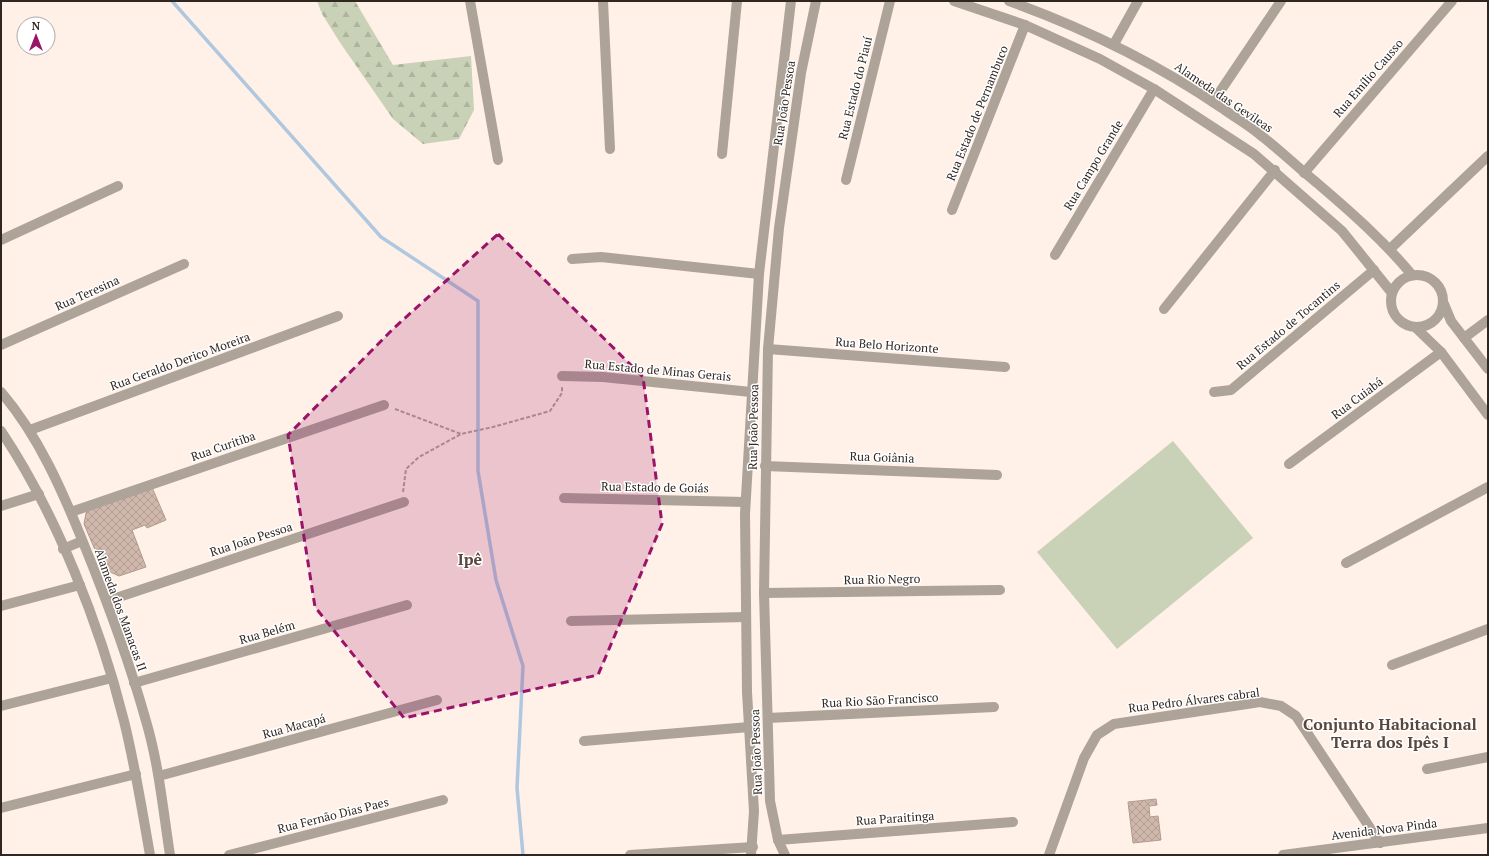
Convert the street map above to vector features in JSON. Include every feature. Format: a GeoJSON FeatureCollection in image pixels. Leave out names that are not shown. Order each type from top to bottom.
{"type":"FeatureCollection","features":[{"type":"Feature","properties":{"kind":"street"},"geometry":{"type":"LineString","coordinates":[[470,1],[498,160]]}},
{"type":"Feature","properties":{"kind":"street"},"geometry":{"type":"LineString","coordinates":[[603,1],[610,149]]}},
{"type":"Feature","properties":{"kind":"street"},"geometry":{"type":"LineString","coordinates":[[722,154],[737,1]]}},
{"type":"Feature","properties":{"kind":"street","name":"Rua João Pessoa"},"geometry":{"type":"LineString","coordinates":[[752,851],[754,811],[749,727],[745,502],[759,274],[791,1]]}},
{"type":"Feature","properties":{"kind":"street","name":"Rua João Pessoa"},"geometry":{"type":"LineString","coordinates":[[785,855],[778,840],[770,801],[764,593],[768,349],[779,228],[801,73],[816,1]]}},
{"type":"Feature","properties":{"kind":"street","name":"Rua Estado do Piauí"},"geometry":{"type":"LineString","coordinates":[[846,180],[890,1]]}},
{"type":"Feature","properties":{"kind":"street"},"geometry":{"type":"LineString","coordinates":[[954,1],[1025,25],[1100,59],[1154,89],[1254,154],[1342,231],[1392,293]]}},
{"type":"Feature","properties":{"kind":"street","name":"Alameda das Gevileas"},"geometry":{"type":"LineString","coordinates":[[1009,1],[1062,20],[1114,44],[1183,83],[1259,133],[1390,249],[1412,275]]}},
{"type":"Feature","properties":{"kind":"street"},"geometry":{"type":"LineString","coordinates":[[1114,44],[1138,1]]}},
{"type":"Feature","properties":{"kind":"street"},"geometry":{"type":"LineString","coordinates":[[1213,102],[1281,1]]}},
{"type":"Feature","properties":{"kind":"street","name":"Rua Emílio Causso"},"geometry":{"type":"LineString","coordinates":[[1304,173],[1452,1]]}},
{"type":"Feature","properties":{"kind":"street","name":"Rua Estado de Pernambuco"},"geometry":{"type":"LineString","coordinates":[[952,210],[1025,25]]}},
{"type":"Feature","properties":{"kind":"street","name":"Rua Campo Grande"},"geometry":{"type":"LineString","coordinates":[[1055,255],[1154,89]]}},
{"type":"Feature","properties":{"kind":"street"},"geometry":{"type":"LineString","coordinates":[[1390,249],[1488,156]]}},
{"type":"Feature","properties":{"kind":"street"},"geometry":{"type":"LineString","coordinates":[[1164,309],[1274,170]]}},
{"type":"Feature","properties":{"kind":"street"},"geometry":{"type":"LineString","coordinates":[[1,240],[118,186]]}},
{"type":"Feature","properties":{"kind":"street"},"geometry":{"type":"LineString","coordinates":[[572,259],[601,257],[759,274]]}},
{"type":"Feature","properties":{"kind":"street","name":"Rua Teresina"},"geometry":{"type":"LineString","coordinates":[[1,345],[184,264]]}},
{"type":"Feature","properties":{"kind":"street","name":"Rua Estado de Tocantins"},"geometry":{"type":"LineString","coordinates":[[1214,392],[1231,390],[1374,270]]}},
{"type":"Feature","properties":{"kind":"street"},"geometry":{"type":"LineString","coordinates":[[1488,369],[1451,321],[1444,304],[1442,292],[1435,282],[1428,277],[1412,275],[1400,282],[1392,293],[1391,301],[1396,316],[1401,322],[1416,328],[1441,352],[1488,415]]}},
{"type":"Feature","properties":{"kind":"street"},"geometry":{"type":"LineString","coordinates":[[1416,328],[1424,327],[1438,319],[1444,304]]}},
{"type":"Feature","properties":{"kind":"street","name":"Rua Geraldo Derico Moreira"},"geometry":{"type":"LineString","coordinates":[[30,430],[338,316]]}},
{"type":"Feature","properties":{"kind":"street"},"geometry":{"type":"LineString","coordinates":[[1464,338],[1488,320]]}},
{"type":"Feature","properties":{"kind":"street","name":"Rua Belo Horizonte"},"geometry":{"type":"LineString","coordinates":[[768,349],[1004,367]]}},
{"type":"Feature","properties":{"kind":"street","name":"Rua Cuiabá"},"geometry":{"type":"LineString","coordinates":[[1289,464],[1441,352]]}},
{"type":"Feature","properties":{"kind":"street","name":"Rua Estado de Minas Gerais"},"geometry":{"type":"LineString","coordinates":[[562,376],[603,377],[751,392]]}},
{"type":"Feature","properties":{"kind":"street","name":"Alameda dos Manacas II"},"geometry":{"type":"LineString","coordinates":[[1,392],[30,430],[71,512],[106,601],[146,722],[159,776],[170,855]]}},
{"type":"Feature","properties":{"kind":"street","name":"Rua Curitiba"},"geometry":{"type":"LineString","coordinates":[[71,512],[384,405]]}},
{"type":"Feature","properties":{"kind":"street"},"geometry":{"type":"LineString","coordinates":[[1,431],[39,494],[80,585],[112,678],[136,774],[150,855]]}},
{"type":"Feature","properties":{"kind":"street","name":"Rua Goiânia"},"geometry":{"type":"LineString","coordinates":[[765,466],[997,475]]}},
{"type":"Feature","properties":{"kind":"street"},"geometry":{"type":"LineString","coordinates":[[1346,563],[1488,487]]}},
{"type":"Feature","properties":{"kind":"street"},"geometry":{"type":"LineString","coordinates":[[1,506],[39,494]]}},
{"type":"Feature","properties":{"kind":"street","name":"Rua Estado de Goiás"},"geometry":{"type":"LineString","coordinates":[[564,498],[745,502]]}},
{"type":"Feature","properties":{"kind":"street","name":"Rua João Pessoa"},"geometry":{"type":"LineString","coordinates":[[106,601],[403,502]]}},
{"type":"Feature","properties":{"kind":"street"},"geometry":{"type":"LineString","coordinates":[[63,549],[82,541]]}},
{"type":"Feature","properties":{"kind":"street"},"geometry":{"type":"LineString","coordinates":[[1,606],[80,585]]}},
{"type":"Feature","properties":{"kind":"street","name":"Rua Rio Negro"},"geometry":{"type":"LineString","coordinates":[[764,593],[1000,590]]}},
{"type":"Feature","properties":{"kind":"street","name":"Rua Belém"},"geometry":{"type":"LineString","coordinates":[[134,683],[406,605]]}},
{"type":"Feature","properties":{"kind":"street"},"geometry":{"type":"LineString","coordinates":[[571,621],[746,617]]}},
{"type":"Feature","properties":{"kind":"street"},"geometry":{"type":"LineString","coordinates":[[1392,665],[1488,629]]}},
{"type":"Feature","properties":{"kind":"street"},"geometry":{"type":"LineString","coordinates":[[1,706],[112,678]]}},
{"type":"Feature","properties":{"kind":"street","name":"Rua Macapá"},"geometry":{"type":"LineString","coordinates":[[159,776],[437,700]]}},
{"type":"Feature","properties":{"kind":"street","name":"Rua Pedro Álvares cabral"},"geometry":{"type":"LineString","coordinates":[[1049,855],[1084,758],[1097,735],[1114,724],[1260,702],[1281,706],[1296,716],[1380,843]]}},
{"type":"Feature","properties":{"kind":"street","name":"Rua Rio São Francisco"},"geometry":{"type":"LineString","coordinates":[[768,718],[994,707]]}},
{"type":"Feature","properties":{"kind":"street"},"geometry":{"type":"LineString","coordinates":[[584,741],[749,727]]}},
{"type":"Feature","properties":{"kind":"street"},"geometry":{"type":"LineString","coordinates":[[1426,769],[1488,757]]}},
{"type":"Feature","properties":{"kind":"street"},"geometry":{"type":"LineString","coordinates":[[1,808],[136,774]]}},
{"type":"Feature","properties":{"kind":"street","name":"Rua Fernão Dias Paes"},"geometry":{"type":"LineString","coordinates":[[229,855],[443,800]]}},
{"type":"Feature","properties":{"kind":"street","name":"Rua Paraitinga"},"geometry":{"type":"LineString","coordinates":[[778,840],[1013,822]]}},
{"type":"Feature","properties":{"kind":"street","name":"Avenida Nova Pinda"},"geometry":{"type":"LineString","coordinates":[[1283,855],[1488,828]]}},
{"type":"Feature","properties":{"kind":"street"},"geometry":{"type":"LineString","coordinates":[[630,855],[752,851]]}},
{"type":"Feature","properties":{"kind":"path"},"geometry":{"type":"LineString","coordinates":[[403,502],[406,470],[419,457],[461,434],[493,427],[550,411],[562,393],[562,376]]}},
{"type":"Feature","properties":{"kind":"path"},"geometry":{"type":"LineString","coordinates":[[384,405],[461,434]]}},
{"type":"Feature","properties":{"kind":"highlighted area"},"geometry":{"type":"Polygon","coordinates":[[[498,234],[643,377],[662,524],[598,675],[404,718],[315,607],[288,435],[394,328],[498,234]]]}},
{"type":"Feature","properties":{"kind":"green space"},"geometry":{"type":"Polygon","coordinates":[[[317,1],[355,1],[393,65],[471,56],[474,110],[459,139],[423,144],[393,119],[341,44],[322,14],[317,1]]]}},
{"type":"Feature","properties":{"kind":"green space"},"geometry":{"type":"Polygon","coordinates":[[[1173,441],[1253,538],[1117,649],[1037,552],[1173,441]]]}},
{"type":"Feature","properties":{"kind":"building"},"geometry":{"type":"Polygon","coordinates":[[[151,485],[166,520],[147,528],[145,525],[132,530],[146,567],[119,576],[108,571],[101,564],[84,524],[86,513],[91,508],[151,485]]]}},
{"type":"Feature","properties":{"kind":"building"},"geometry":{"type":"Polygon","coordinates":[[[1156,799],[1157,805],[1149,806],[1150,817],[1158,816],[1161,840],[1133,843],[1128,802],[1156,799]]]}},
{"type":"Feature","properties":{"kind":"waterway"},"geometry":{"type":"LineString","coordinates":[[172,1],[381,237],[478,301],[478,471],[496,580],[523,666],[517,788],[523,855]]}},
{"type":"Feature","properties":{"kind":"district","name":"Ipê"},"geometry":{"type":"Point","coordinates":[470,559]}},
{"type":"Feature","properties":{"kind":"district","name":"Conjunto Habitacional Terra dos Ipês I"},"geometry":{"type":"Point","coordinates":[1390,733]}}]}
